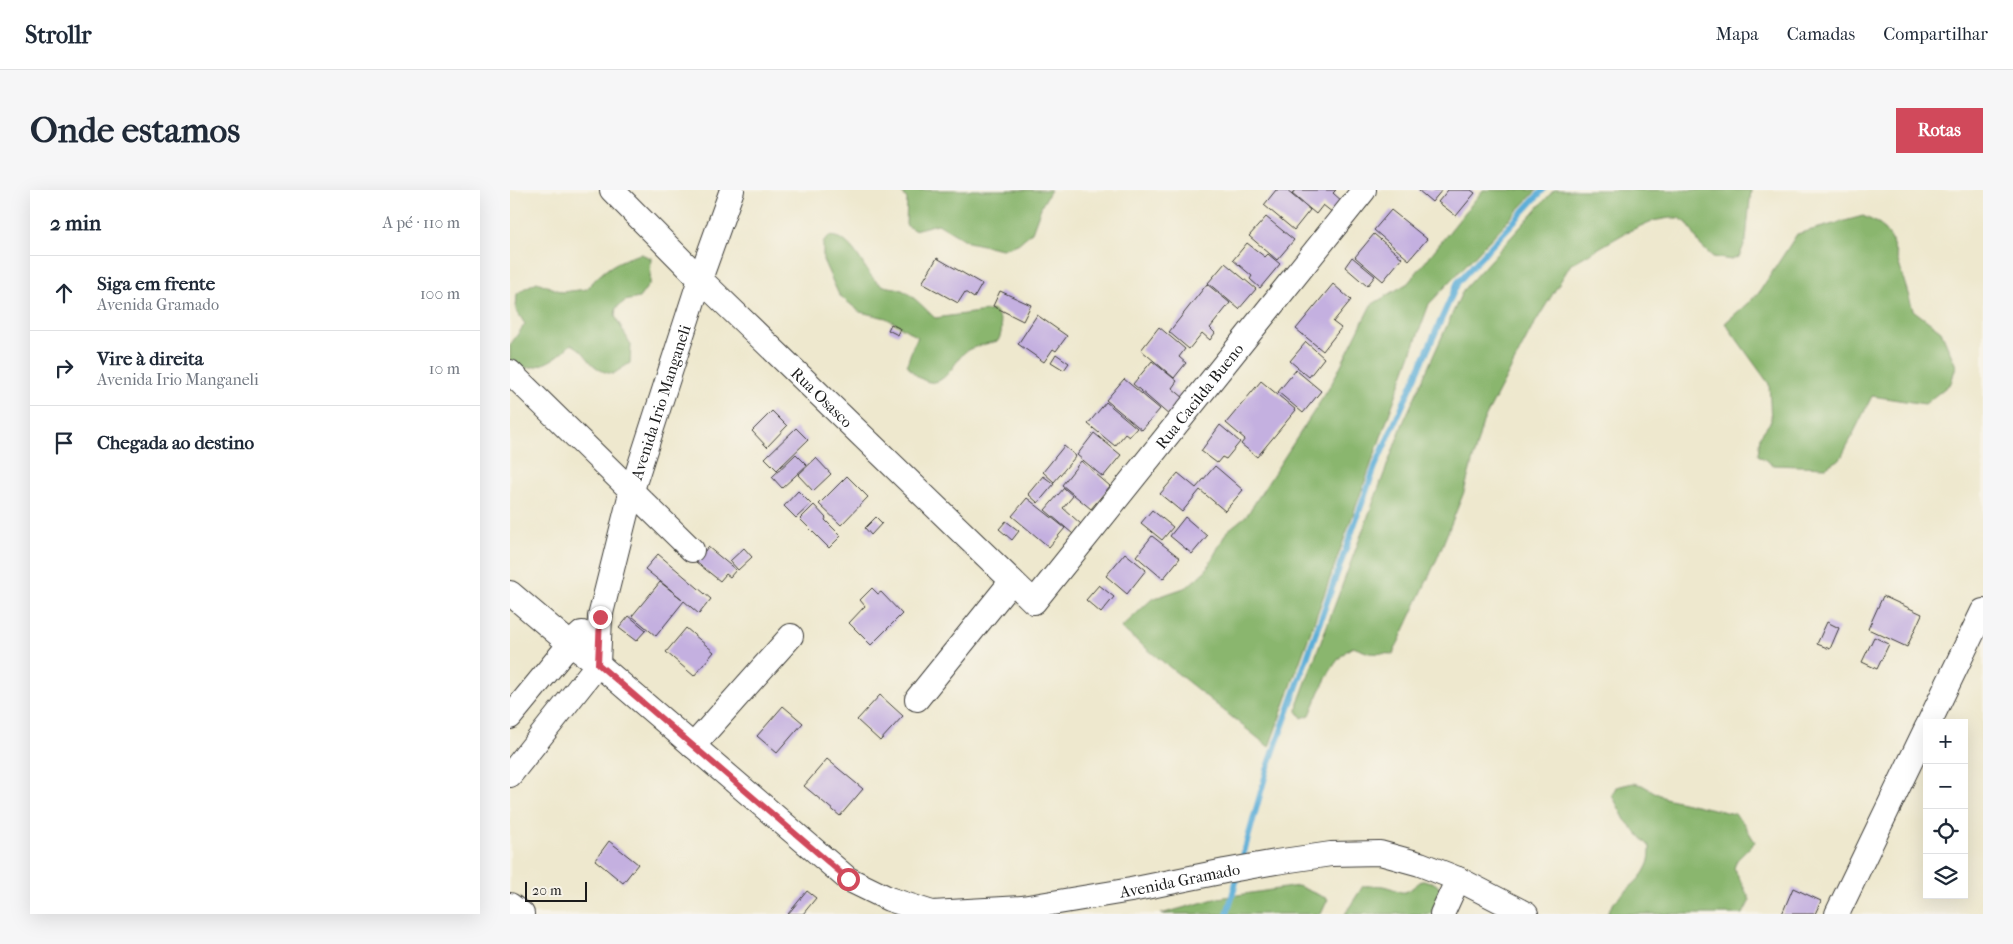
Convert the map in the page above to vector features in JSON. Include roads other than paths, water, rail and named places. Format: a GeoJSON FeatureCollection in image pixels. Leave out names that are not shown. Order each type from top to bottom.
{"type":"FeatureCollection","features":[{"type":"Feature","properties":{"kind":"street","name":"Rua Osasco"},"geometry":{"type":"LineString","coordinates":[[612,190],[700,279],[1034,602]]}},
{"type":"Feature","properties":{"kind":"street","name":"Avenida Irio Manganeli"},"geometry":{"type":"LineString","coordinates":[[598,664],[600,617],[631,493],[700,279],[732,190]]}},
{"type":"Feature","properties":{"kind":"street","name":"Rua Cacilda Bueno"},"geometry":{"type":"LineString","coordinates":[[1034,602],[1364,190]]}},
{"type":"Feature","properties":{"kind":"street"},"geometry":{"type":"LineString","coordinates":[[510,372],[631,493],[692,550]]}},
{"type":"Feature","properties":{"kind":"street"},"geometry":{"type":"LineString","coordinates":[[918,699],[1012,581]]}},
{"type":"Feature","properties":{"kind":"street","name":"Avenida Gramado"},"geometry":{"type":"LineString","coordinates":[[510,593],[570,644],[598,664],[848,879],[889,899],[932,913],[1022,908],[1131,890],[1224,870],[1331,854],[1380,853],[1420,864],[1458,879],[1526,914]]}},
{"type":"Feature","properties":{"kind":"street"},"geometry":{"type":"LineString","coordinates":[[1931,719],[1983,611]]}},
{"type":"Feature","properties":{"kind":"street"},"geometry":{"type":"LineString","coordinates":[[510,717],[570,644],[600,617]]}},
{"type":"Feature","properties":{"kind":"street"},"geometry":{"type":"LineString","coordinates":[[693,746],[791,636]]}},
{"type":"Feature","properties":{"kind":"street"},"geometry":{"type":"LineString","coordinates":[[510,775],[598,664]]}},
{"type":"Feature","properties":{"kind":"street"},"geometry":{"type":"LineString","coordinates":[[1837,914],[1923,735]]}},
{"type":"Feature","properties":{"kind":"street"},"geometry":{"type":"LineString","coordinates":[[1442,914],[1458,879]]}},
{"type":"Feature","properties":{"kind":"street"},"geometry":{"type":"LineString","coordinates":[[510,904],[522,914]]}},
{"type":"Feature","properties":{"kind":"waterway"},"geometry":{"type":"LineString","coordinates":[[1241,863],[1267,770],[1375,467],[1458,282],[1543,190]]}},
{"type":"Feature","properties":{"kind":"waterway"},"geometry":{"type":"LineString","coordinates":[[1227,914],[1238,875]]}}]}
